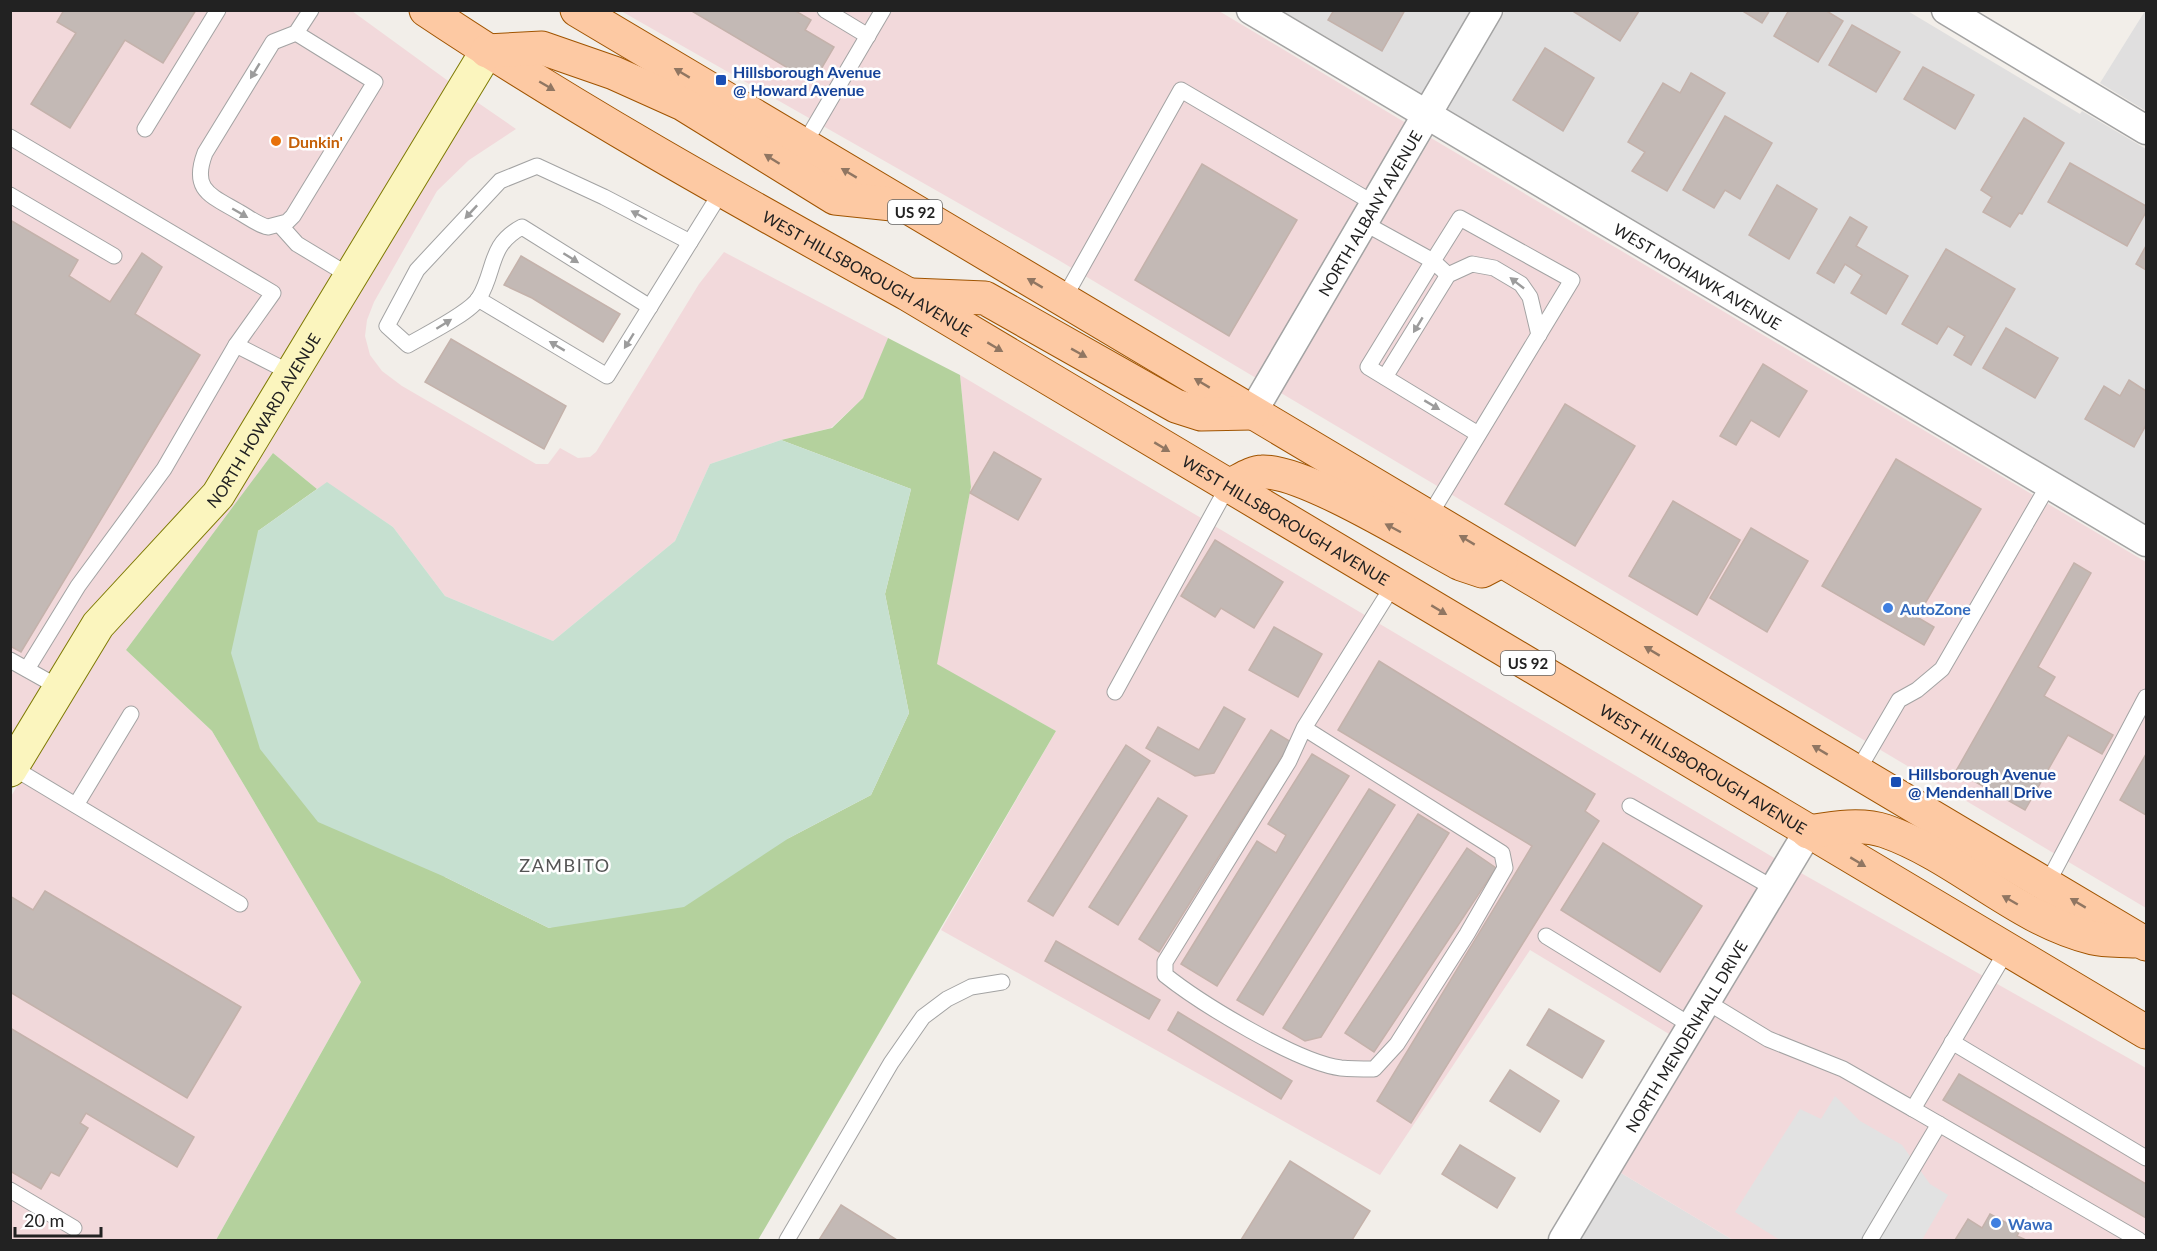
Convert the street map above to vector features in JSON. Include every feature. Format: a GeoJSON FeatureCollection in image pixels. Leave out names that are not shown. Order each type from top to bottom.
{"type":"FeatureCollection","features":[{"type":"Feature","properties":{"kind":"main road","name":"WEST HILLSBOROUGH AVENUE"},"geometry":{"type":"LineString","coordinates":[[426,10],[487,51],[909,295],[2146,1032]]}},
{"type":"Feature","properties":{"kind":"main road","name":"US 92"},"geometry":{"type":"LineString","coordinates":[[577,10],[2145,943]]}},
{"type":"Feature","properties":{"kind":"main road"},"geometry":{"type":"LineString","coordinates":[[487,51],[542,48],[614,73],[683,104],[835,198],[903,206]]}},
{"type":"Feature","properties":{"kind":"main road"},"geometry":{"type":"LineString","coordinates":[[909,295],[985,298],[1176,406],[1201,414],[1252,413]]}},
{"type":"Feature","properties":{"kind":"main road"},"geometry":{"type":"LineString","coordinates":[[1228,486],[1261,472],[1293,477],[1324,491],[1461,564],[1482,571],[1501,561]]}},
{"type":"Feature","properties":{"kind":"main road"},"geometry":{"type":"LineString","coordinates":[[1808,832],[1846,826],[1884,831],[1921,848],[2045,921],[2093,938],[2145,943]]}},
{"type":"Feature","properties":{"kind":"street","name":"WEST MOHAWK AVENUE"},"geometry":{"type":"LineString","coordinates":[[1251,10],[2146,542]]}},
{"type":"Feature","properties":{"kind":"street","name":"NORTH ALBANY AVENUE"},"geometry":{"type":"LineString","coordinates":[[1252,413],[1488,10]]}},
{"type":"Feature","properties":{"kind":"street"},"geometry":{"type":"LineString","coordinates":[[1946,10],[2146,130]]}},
{"type":"Feature","properties":{"kind":"street","name":"NORTH HOWARD AVENUE"},"geometry":{"type":"LineString","coordinates":[[11,768],[98,625],[218,495],[487,51]]}},
{"type":"Feature","properties":{"kind":"street","name":"NORTH MENDENHALL DRIVE"},"geometry":{"type":"LineString","coordinates":[[1563,1240],[1808,832]]}},
{"type":"Feature","properties":{"kind":"lane"},"geometry":{"type":"LineString","coordinates":[[145,129],[218,10]]}},
{"type":"Feature","properties":{"kind":"lane"},"geometry":{"type":"LineString","coordinates":[[296,33],[375,82],[287,222],[280,225],[262,226],[208,194],[199,175],[205,153],[273,42],[296,33],[311,10]]}},
{"type":"Feature","properties":{"kind":"lane"},"geometry":{"type":"LineString","coordinates":[[825,10],[867,36]]}},
{"type":"Feature","properties":{"kind":"lane"},"geometry":{"type":"LineString","coordinates":[[803,146],[883,10]]}},
{"type":"Feature","properties":{"kind":"lane"},"geometry":{"type":"LineString","coordinates":[[1063,300],[1181,90],[1370,213],[1448,275]]}},
{"type":"Feature","properties":{"kind":"lane"},"geometry":{"type":"LineString","coordinates":[[10,136],[273,293],[236,345],[164,469],[78,586],[27,669]]}},
{"type":"Feature","properties":{"kind":"lane"},"geometry":{"type":"LineString","coordinates":[[650,306],[522,227],[508,234],[497,248],[478,299],[449,321],[408,345],[387,326],[417,270],[500,180],[537,166],[604,196],[690,242]]}},
{"type":"Feature","properties":{"kind":"lane"},"geometry":{"type":"LineString","coordinates":[[478,299],[607,376],[723,189]]}},
{"type":"Feature","properties":{"kind":"lane"},"geometry":{"type":"LineString","coordinates":[[10,195],[114,256]]}},
{"type":"Feature","properties":{"kind":"lane"},"geometry":{"type":"LineString","coordinates":[[1428,518],[1572,280],[1460,218],[1368,367],[1478,434]]}},
{"type":"Feature","properties":{"kind":"lane"},"geometry":{"type":"LineString","coordinates":[[280,225],[297,244],[350,276]]}},
{"type":"Feature","properties":{"kind":"lane"},"geometry":{"type":"LineString","coordinates":[[1385,377],[1448,275],[1472,264],[1494,268],[1521,284],[1530,297],[1539,335]]}},
{"type":"Feature","properties":{"kind":"lane"},"geometry":{"type":"LineString","coordinates":[[236,345],[291,373]]}},
{"type":"Feature","properties":{"kind":"lane"},"geometry":{"type":"LineString","coordinates":[[1857,772],[1899,700],[1917,690],[1942,669],[2049,484]]}},
{"type":"Feature","properties":{"kind":"lane"},"geometry":{"type":"LineString","coordinates":[[1115,692],[1228,486]]}},
{"type":"Feature","properties":{"kind":"lane"},"geometry":{"type":"LineString","coordinates":[[1304,728],[1502,853],[1504,868],[1467,934],[1397,1044],[1374,1069],[1340,1068],[1297,1055],[1184,990],[1165,975],[1165,962],[1289,761],[1304,728],[1394,584]]}},
{"type":"Feature","properties":{"kind":"lane"},"geometry":{"type":"LineString","coordinates":[[10,660],[60,688]]}},
{"type":"Feature","properties":{"kind":"lane"},"geometry":{"type":"LineString","coordinates":[[2047,885],[2146,697]]}},
{"type":"Feature","properties":{"kind":"lane"},"geometry":{"type":"LineString","coordinates":[[76,805],[131,714]]}},
{"type":"Feature","properties":{"kind":"lane"},"geometry":{"type":"LineString","coordinates":[[11,768],[240,904]]}},
{"type":"Feature","properties":{"kind":"lane"},"geometry":{"type":"LineString","coordinates":[[1630,806],[1775,889]]}},
{"type":"Feature","properties":{"kind":"lane"},"geometry":{"type":"LineString","coordinates":[[1546,936],[1700,1014],[1843,1069],[2139,1240]]}},
{"type":"Feature","properties":{"kind":"lane"},"geometry":{"type":"LineString","coordinates":[[1913,1108],[2007,950]]}},
{"type":"Feature","properties":{"kind":"lane"},"geometry":{"type":"LineString","coordinates":[[787,1240],[891,1063],[923,1017],[947,999],[971,987],[1002,982]]}},
{"type":"Feature","properties":{"kind":"lane"},"geometry":{"type":"LineString","coordinates":[[1952,1042],[2146,1158]]}},
{"type":"Feature","properties":{"kind":"lane"},"geometry":{"type":"LineString","coordinates":[[1870,1240],[1939,1124]]}},
{"type":"Feature","properties":{"kind":"lane"},"geometry":{"type":"LineString","coordinates":[[10,1190],[74,1228]]}},
{"type":"Feature","properties":{"kind":"shaded area"},"geometry":{"type":"Polygon","coordinates":[[[1906,10],[2080,114],[2082,111],[2146,149],[2146,524],[1448,109],[1505,11],[1906,10]]]}},
{"type":"Feature","properties":{"kind":"shaded area"},"geometry":{"type":"Polygon","coordinates":[[[11,11],[352,11],[451,83],[206,485],[11,741],[11,11]]]}},
{"type":"Feature","properties":{"kind":"shaded area"},"geometry":{"type":"Polygon","coordinates":[[[621,11],[1219,11],[1406,123],[1256,378],[1055,258],[621,11]]]}},
{"type":"Feature","properties":{"kind":"shaded area"},"geometry":{"type":"Polygon","coordinates":[[[1283,11],[1471,11],[1423,94],[1283,11]]]}},
{"type":"Feature","properties":{"kind":"shaded area"},"geometry":{"type":"Polygon","coordinates":[[[2146,11],[2146,111],[2100,83],[2146,11]]]}},
{"type":"Feature","properties":{"kind":"shaded area"},"geometry":{"type":"Polygon","coordinates":[[[474,100],[516,129],[469,160],[437,191],[374,302],[367,320],[365,336],[370,355],[382,371],[402,386],[536,464],[548,464],[560,448],[578,458],[590,457],[596,452],[699,284],[724,252],[888,338],[882,354],[863,398],[831,428],[781,440],[710,464],[675,541],[553,641],[445,596],[393,527],[327,483],[317,489],[273,453],[126,650],[212,731],[361,982],[216,1240],[11,1240],[10,798],[109,634],[474,100]]]}},
{"type":"Feature","properties":{"kind":"shaded area"},"geometry":{"type":"Polygon","coordinates":[[[1431,138],[2146,562],[2146,908],[1281,393],[1431,138]]]}},
{"type":"Feature","properties":{"kind":"shaded area"},"geometry":{"type":"Polygon","coordinates":[[[960,375],[1776,859],[1669,1034],[1530,950],[1380,1175],[941,930],[1056,731],[936,664],[971,487],[960,375]]]}},
{"type":"Feature","properties":{"kind":"shaded area"},"geometry":{"type":"Polygon","coordinates":[[[1801,873],[2146,1068],[2146,1240],[1733,1240],[1621,1173],[1801,873]]]}},
{"type":"Feature","properties":{"kind":"shaded area"},"geometry":{"type":"Polygon","coordinates":[[[1835,1096],[1860,1121],[1902,1145],[1930,1184],[1948,1195],[1922,1240],[1780,1240],[1735,1212],[1800,1109],[1821,1119],[1835,1096]]]}},
{"type":"Feature","properties":{"kind":"shaded area"},"geometry":{"type":"Polygon","coordinates":[[[1621,1173],[1733,1240],[1580,1240],[1621,1173]]]}},
{"type":"Feature","properties":{"kind":"green space"},"geometry":{"type":"Polygon","coordinates":[[[888,338],[960,375],[971,487],[937,664],[1056,731],[758,1240],[216,1240],[361,982],[212,731],[126,650],[273,453],[317,489],[258,531],[445,877],[549,928],[789,838],[871,795],[909,713],[885,594],[911,489],[781,440],[832,428],[863,398],[888,338]]]}},
{"type":"Feature","properties":{"kind":"green space"},"geometry":{"type":"Polygon","coordinates":[[[781,440],[911,489],[885,594],[909,713],[871,795],[789,838],[684,907],[549,928],[445,877],[318,822],[260,749],[231,653],[258,531],[327,482],[393,527],[445,596],[553,641],[675,541],[710,464],[781,440]]]}},
{"type":"Feature","properties":{"kind":"building"},"geometry":{"type":"Polygon","coordinates":[[[64,10],[196,10],[163,63],[125,40],[70,128],[31,104],[76,33],[57,22],[64,10]]]}},
{"type":"Feature","properties":{"kind":"building"},"geometry":{"type":"Polygon","coordinates":[[[690,10],[794,10],[811,20],[805,30],[834,47],[813,83],[690,10]]]}},
{"type":"Feature","properties":{"kind":"building"},"geometry":{"type":"Polygon","coordinates":[[[1334,10],[1405,10],[1382,51],[1328,20],[1334,10]]]}},
{"type":"Feature","properties":{"kind":"building"},"geometry":{"type":"Polygon","coordinates":[[[1571,10],[1639,10],[1639,11],[1620,41],[1571,10]]]}},
{"type":"Feature","properties":{"kind":"building"},"geometry":{"type":"Polygon","coordinates":[[[1741,10],[1770,10],[1762,23],[1741,10]]]}},
{"type":"Feature","properties":{"kind":"building"},"geometry":{"type":"Polygon","coordinates":[[[1789,10],[1825,10],[1843,21],[1818,62],[1774,36],[1789,10]]]}},
{"type":"Feature","properties":{"kind":"building"},"geometry":{"type":"Polygon","coordinates":[[[1852,25],[1900,52],[1876,92],[1829,65],[1852,25]]]}},
{"type":"Feature","properties":{"kind":"building"},"geometry":{"type":"Polygon","coordinates":[[[1545,48],[1594,78],[1563,131],[1513,100],[1545,48]]]}},
{"type":"Feature","properties":{"kind":"building"},"geometry":{"type":"Polygon","coordinates":[[[1923,67],[1974,95],[1955,129],[1904,99],[1923,67]]]}},
{"type":"Feature","properties":{"kind":"building"},"geometry":{"type":"Polygon","coordinates":[[[1691,73],[1725,93],[1667,191],[1632,171],[1645,152],[1628,142],[1663,83],[1680,93],[1691,73]]]}},
{"type":"Feature","properties":{"kind":"building"},"geometry":{"type":"Polygon","coordinates":[[[1725,116],[1772,143],[1740,199],[1725,190],[1714,208],[1683,190],[1725,116]]]}},
{"type":"Feature","properties":{"kind":"building"},"geometry":{"type":"Polygon","coordinates":[[[2024,118],[2064,143],[2022,214],[2019,213],[2010,227],[1983,212],[1992,197],[1981,190],[2024,118]]]}},
{"type":"Feature","properties":{"kind":"building"},"geometry":{"type":"Polygon","coordinates":[[[2070,163],[2146,206],[2146,212],[2127,246],[2048,202],[2070,163]]]}},
{"type":"Feature","properties":{"kind":"building"},"geometry":{"type":"Polygon","coordinates":[[[1202,164],[1297,220],[1229,336],[1135,280],[1202,164]]]}},
{"type":"Feature","properties":{"kind":"building"},"geometry":{"type":"Polygon","coordinates":[[[1777,185],[1817,209],[1789,259],[1749,235],[1777,185]]]}},
{"type":"Feature","properties":{"kind":"building"},"geometry":{"type":"Polygon","coordinates":[[[1850,217],[1867,227],[1856,246],[1908,276],[1886,314],[1851,293],[1862,275],[1845,264],[1834,283],[1817,273],[1850,217]]]}},
{"type":"Feature","properties":{"kind":"building"},"geometry":{"type":"Polygon","coordinates":[[[10,220],[78,260],[69,276],[110,302],[142,253],[162,267],[135,314],[200,355],[21,652],[10,646],[10,220]]]}},
{"type":"Feature","properties":{"kind":"building"},"geometry":{"type":"Polygon","coordinates":[[[2146,246],[2146,270],[2136,264],[2146,246]]]}},
{"type":"Feature","properties":{"kind":"building"},"geometry":{"type":"Polygon","coordinates":[[[1946,249],[2015,289],[1971,365],[1954,355],[1965,336],[1948,326],[1937,344],[1902,324],[1946,249]]]}},
{"type":"Feature","properties":{"kind":"building"},"geometry":{"type":"Polygon","coordinates":[[[521,256],[620,314],[603,342],[532,298],[504,285],[521,256]]]}},
{"type":"Feature","properties":{"kind":"building"},"geometry":{"type":"Polygon","coordinates":[[[2006,328],[2058,358],[2035,398],[1983,368],[2006,328]]]}},
{"type":"Feature","properties":{"kind":"building"},"geometry":{"type":"Polygon","coordinates":[[[451,339],[566,406],[544,449],[425,382],[451,339]]]}},
{"type":"Feature","properties":{"kind":"building"},"geometry":{"type":"Polygon","coordinates":[[[1763,364],[1807,391],[1779,437],[1751,420],[1736,445],[1720,436],[1763,364]]]}},
{"type":"Feature","properties":{"kind":"building"},"geometry":{"type":"Polygon","coordinates":[[[2129,380],[2146,391],[2146,425],[2134,447],[2085,419],[2104,386],[2120,396],[2129,380]]]}},
{"type":"Feature","properties":{"kind":"building"},"geometry":{"type":"Polygon","coordinates":[[[1565,404],[1635,446],[1575,546],[1505,504],[1565,404]]]}},
{"type":"Feature","properties":{"kind":"building"},"geometry":{"type":"Polygon","coordinates":[[[994,452],[1041,479],[1018,520],[970,493],[994,452]]]}},
{"type":"Feature","properties":{"kind":"building"},"geometry":{"type":"Polygon","coordinates":[[[1896,459],[1981,509],[1917,617],[1934,627],[1924,645],[1822,586],[1896,459]]]}},
{"type":"Feature","properties":{"kind":"building"},"geometry":{"type":"Polygon","coordinates":[[[1673,501],[1740,540],[1697,615],[1629,576],[1673,501]]]}},
{"type":"Feature","properties":{"kind":"building"},"geometry":{"type":"Polygon","coordinates":[[[1751,528],[1808,561],[1767,632],[1710,598],[1751,528]]]}},
{"type":"Feature","properties":{"kind":"building"},"geometry":{"type":"Polygon","coordinates":[[[1215,540],[1283,582],[1254,628],[1221,608],[1215,617],[1181,596],[1215,540]]]}},
{"type":"Feature","properties":{"kind":"building"},"geometry":{"type":"Polygon","coordinates":[[[2074,563],[2091,573],[2038,667],[2055,677],[2044,696],[2113,735],[2102,754],[2068,735],[2025,810],[1956,771],[2074,563]]]}},
{"type":"Feature","properties":{"kind":"building"},"geometry":{"type":"Polygon","coordinates":[[[1274,627],[1322,654],[1298,697],[1249,670],[1274,627]]]}},
{"type":"Feature","properties":{"kind":"building"},"geometry":{"type":"Polygon","coordinates":[[[1379,661],[1595,794],[1585,811],[1599,821],[1411,1123],[1377,1101],[1532,846],[1338,730],[1379,661]]]}},
{"type":"Feature","properties":{"kind":"building"},"geometry":{"type":"Polygon","coordinates":[[[1224,707],[1245,719],[1214,773],[1195,776],[1146,748],[1158,727],[1199,750],[1224,707]]]}},
{"type":"Feature","properties":{"kind":"building"},"geometry":{"type":"Polygon","coordinates":[[[1271,730],[1291,742],[1159,952],[1139,939],[1271,730]]]}},
{"type":"Feature","properties":{"kind":"building"},"geometry":{"type":"Polygon","coordinates":[[[1126,745],[1150,761],[1053,916],[1028,901],[1126,745]]]}},
{"type":"Feature","properties":{"kind":"building"},"geometry":{"type":"Polygon","coordinates":[[[1312,754],[1349,776],[1217,986],[1181,964],[1257,841],[1276,853],[1286,835],[1268,824],[1312,754]]]}},
{"type":"Feature","properties":{"kind":"building"},"geometry":{"type":"Polygon","coordinates":[[[2146,754],[2146,815],[2120,800],[2146,754]]]}},
{"type":"Feature","properties":{"kind":"building"},"geometry":{"type":"Polygon","coordinates":[[[1369,789],[1395,805],[1263,1015],[1237,1000],[1369,789]]]}},
{"type":"Feature","properties":{"kind":"building"},"geometry":{"type":"Polygon","coordinates":[[[1158,798],[1187,816],[1118,925],[1089,907],[1158,798]]]}},
{"type":"Feature","properties":{"kind":"building"},"geometry":{"type":"Polygon","coordinates":[[[1418,814],[1449,833],[1321,1037],[1305,1041],[1283,1028],[1418,814]]]}},
{"type":"Feature","properties":{"kind":"building"},"geometry":{"type":"Polygon","coordinates":[[[1603,843],[1702,906],[1660,972],[1561,910],[1603,843]]]}},
{"type":"Feature","properties":{"kind":"building"},"geometry":{"type":"Polygon","coordinates":[[[1467,848],[1496,868],[1374,1052],[1345,1033],[1467,848]]]}},
{"type":"Feature","properties":{"kind":"building"},"geometry":{"type":"Polygon","coordinates":[[[45,891],[241,1007],[187,1098],[10,992],[10,896],[33,910],[45,891]]]}},
{"type":"Feature","properties":{"kind":"building"},"geometry":{"type":"Polygon","coordinates":[[[1056,941],[1160,1000],[1149,1019],[1045,961],[1056,941]]]}},
{"type":"Feature","properties":{"kind":"building"},"geometry":{"type":"Polygon","coordinates":[[[1549,1009],[1604,1041],[1582,1078],[1527,1045],[1549,1009]]]}},
{"type":"Feature","properties":{"kind":"building"},"geometry":{"type":"Polygon","coordinates":[[[1178,1012],[1292,1081],[1281,1099],[1168,1030],[1178,1012]]]}},
{"type":"Feature","properties":{"kind":"building"},"geometry":{"type":"Polygon","coordinates":[[[10,1028],[194,1137],[177,1167],[86,1113],[80,1123],[88,1128],[59,1176],[51,1172],[41,1189],[10,1171],[10,1028]]]}},
{"type":"Feature","properties":{"kind":"building"},"geometry":{"type":"Polygon","coordinates":[[[1510,1070],[1559,1101],[1540,1132],[1490,1101],[1510,1070]]]}},
{"type":"Feature","properties":{"kind":"building","name":"Wawa"},"geometry":{"type":"Polygon","coordinates":[[[1959,1074],[2146,1184],[2146,1218],[1943,1100],[1959,1074]]]}},
{"type":"Feature","properties":{"kind":"building"},"geometry":{"type":"Polygon","coordinates":[[[1460,1145],[1515,1178],[1497,1208],[1442,1174],[1460,1145]]]}},
{"type":"Feature","properties":{"kind":"building"},"geometry":{"type":"Polygon","coordinates":[[[1290,1161],[1370,1211],[1352,1240],[1241,1240],[1290,1161]]]}},
{"type":"Feature","properties":{"kind":"building"},"geometry":{"type":"Polygon","coordinates":[[[841,1205],[897,1240],[819,1240],[841,1205]]]}},
{"type":"Feature","properties":{"kind":"building","name":"Wawa"},"geometry":{"type":"Polygon","coordinates":[[[1990,1214],[2020,1230],[2017,1236],[2026,1240],[1955,1240],[1968,1219],[1982,1228],[1990,1214]]]}},
{"type":"Feature","properties":{"kind":"place","name":"Hillsborough Avenue @ Howard Avenue"},"geometry":{"type":"Point","coordinates":[721,80]}},
{"type":"Feature","properties":{"kind":"place","name":"Dunkin'"},"geometry":{"type":"Point","coordinates":[276,141]}},
{"type":"Feature","properties":{"kind":"place","name":"AutoZone"},"geometry":{"type":"Point","coordinates":[1888,608]}},
{"type":"Feature","properties":{"kind":"place","name":"Hillsborough Avenue @ Mendenhall Drive"},"geometry":{"type":"Point","coordinates":[1896,782]}},
{"type":"Feature","properties":{"kind":"place","name":"Wawa"},"geometry":{"type":"Point","coordinates":[1996,1223]}},
{"type":"Feature","properties":{"kind":"district","name":"ZAMBITO"},"geometry":{"type":"Point","coordinates":[565,865]}}]}
